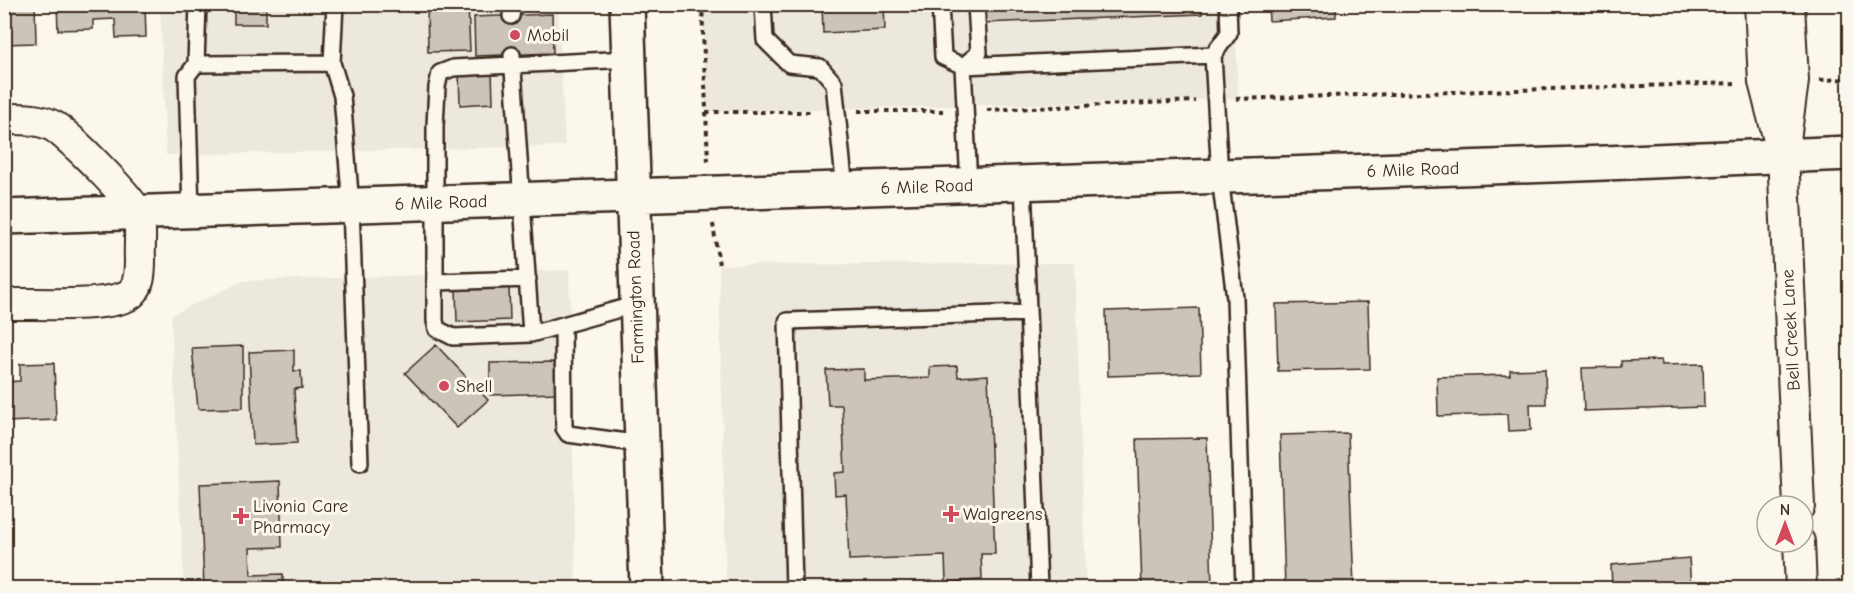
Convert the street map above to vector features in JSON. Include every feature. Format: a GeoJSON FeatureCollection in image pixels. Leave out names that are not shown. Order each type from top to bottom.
{"type":"FeatureCollection","features":[{"type":"Feature","properties":{"kind":"main road","name":"Farmington Road"},"geometry":{"type":"LineString","coordinates":[[627,4],[647,588]]}},
{"type":"Feature","properties":{"kind":"main road","name":"6 Mile Road"},"geometry":{"type":"LineString","coordinates":[[4,217],[1220,177],[1850,153]]}},
{"type":"Feature","properties":{"kind":"street","name":"Bell Creek Lane"},"geometry":{"type":"LineString","coordinates":[[1760,4],[1778,81],[1798,494]]}},
{"type":"Feature","properties":{"kind":"street","name":"Bell Creek Lane"},"geometry":{"type":"LineString","coordinates":[[1778,81],[1789,4]]}},
{"type":"Feature","properties":{"kind":"street"},"geometry":{"type":"LineString","coordinates":[[4,120],[30,119],[55,127],[84,151],[138,213],[140,274],[135,290],[108,301],[4,304]]}},
{"type":"Feature","properties":{"kind":"street"},"geometry":{"type":"LineString","coordinates":[[1800,554],[1801,588]]}},
{"type":"Feature","properties":{"kind":"lane"},"geometry":{"type":"LineString","coordinates":[[191,212],[187,76],[196,64],[198,4]]}},
{"type":"Feature","properties":{"kind":"lane"},"geometry":{"type":"LineString","coordinates":[[335,4],[332,63],[342,96],[351,206],[360,463]]}},
{"type":"Feature","properties":{"kind":"lane"},"geometry":{"type":"LineString","coordinates":[[763,4],[765,40],[789,64],[820,67],[834,83],[845,190]]}},
{"type":"Feature","properties":{"kind":"lane"},"geometry":{"type":"LineString","coordinates":[[940,4],[943,57],[963,66],[1213,55]]}},
{"type":"Feature","properties":{"kind":"lane"},"geometry":{"type":"LineString","coordinates":[[963,66],[979,53],[976,4]]}},
{"type":"Feature","properties":{"kind":"lane"},"geometry":{"type":"LineString","coordinates":[[1228,4],[1229,33],[1213,55],[1220,177],[1235,298],[1244,588]]}},
{"type":"Feature","properties":{"kind":"lane"},"geometry":{"type":"LineString","coordinates":[[629,59],[512,60],[453,68],[440,73],[436,116],[437,329],[453,337],[531,334],[637,304]]}},
{"type":"Feature","properties":{"kind":"lane"},"geometry":{"type":"LineString","coordinates":[[512,60],[531,334]]}},
{"type":"Feature","properties":{"kind":"lane"},"geometry":{"type":"LineString","coordinates":[[196,64],[332,63]]}},
{"type":"Feature","properties":{"kind":"lane"},"geometry":{"type":"LineString","coordinates":[[963,66],[969,185]]}},
{"type":"Feature","properties":{"kind":"lane"},"geometry":{"type":"LineString","coordinates":[[1023,183],[1039,588]]}},
{"type":"Feature","properties":{"kind":"lane"},"geometry":{"type":"LineString","coordinates":[[436,282],[528,279]]}},
{"type":"Feature","properties":{"kind":"lane"},"geometry":{"type":"LineString","coordinates":[[794,588],[787,321],[1028,313]]}},
{"type":"Feature","properties":{"kind":"lane"},"geometry":{"type":"LineString","coordinates":[[563,326],[564,428],[568,434],[641,444]]}},
{"type":"Feature","properties":{"kind":"path"},"geometry":{"type":"LineString","coordinates":[[702,4],[710,194],[719,265]]}},
{"type":"Feature","properties":{"kind":"path"},"geometry":{"type":"LineString","coordinates":[[706,112],[966,111],[1216,100],[1850,79]]}},
{"type":"Feature","properties":{"kind":"shaded area"},"geometry":{"type":"Polygon","coordinates":[[[160,5],[558,5],[565,146],[166,155],[160,5]]]}},
{"type":"Feature","properties":{"kind":"shaded area"},"geometry":{"type":"Polygon","coordinates":[[[702,5],[1235,5],[1238,99],[706,112],[702,5]]]}},
{"type":"Feature","properties":{"kind":"shaded area"},"geometry":{"type":"Polygon","coordinates":[[[1075,263],[1086,588],[726,588],[719,265],[1075,263]]]}},
{"type":"Feature","properties":{"kind":"shaded area"},"geometry":{"type":"Polygon","coordinates":[[[569,270],[576,588],[184,588],[171,315],[243,281],[569,270]]]}},
{"type":"Feature","properties":{"kind":"building"},"geometry":{"type":"Polygon","coordinates":[[[4,4],[35,4],[36,43],[4,44],[4,4]]]}},
{"type":"Feature","properties":{"kind":"building"},"geometry":{"type":"Polygon","coordinates":[[[57,4],[145,4],[146,37],[116,38],[115,19],[93,20],[93,29],[58,30],[57,4]]]}},
{"type":"Feature","properties":{"kind":"building"},"geometry":{"type":"Polygon","coordinates":[[[234,4],[266,4],[266,24],[234,24],[234,4]]]}},
{"type":"Feature","properties":{"kind":"building"},"geometry":{"type":"Polygon","coordinates":[[[427,4],[468,4],[470,51],[428,52],[427,4]]]}},
{"type":"Feature","properties":{"kind":"building"},"geometry":{"type":"Polygon","coordinates":[[[822,4],[884,4],[885,30],[823,33],[822,4]]]}},
{"type":"Feature","properties":{"kind":"building"},"geometry":{"type":"Polygon","coordinates":[[[982,4],[1202,4],[1202,14],[983,23],[982,4]]]}},
{"type":"Feature","properties":{"kind":"building"},"geometry":{"type":"Polygon","coordinates":[[[1268,4],[1336,4],[1336,17],[1269,21],[1268,4]]]}},
{"type":"Feature","properties":{"kind":"building"},"geometry":{"type":"Polygon","coordinates":[[[1370,4],[1451,4],[1451,8],[1370,9],[1370,4]]]}},
{"type":"Feature","properties":{"kind":"building"},"geometry":{"type":"Polygon","coordinates":[[[1525,4],[1582,4],[1582,7],[1526,9],[1525,4]]]}},
{"type":"Feature","properties":{"kind":"building"},"geometry":{"type":"Polygon","coordinates":[[[552,14],[553,53],[475,56],[474,17],[552,14]]]}},
{"type":"Feature","properties":{"kind":"building"},"geometry":{"type":"Polygon","coordinates":[[[492,71],[493,103],[460,105],[459,72],[492,71]]]}},
{"type":"Feature","properties":{"kind":"building"},"geometry":{"type":"Polygon","coordinates":[[[509,287],[510,320],[457,322],[456,289],[509,287]]]}},
{"type":"Feature","properties":{"kind":"building"},"geometry":{"type":"Polygon","coordinates":[[[1368,302],[1370,369],[1278,371],[1276,304],[1368,302]]]}},
{"type":"Feature","properties":{"kind":"building"},"geometry":{"type":"Polygon","coordinates":[[[1199,308],[1201,373],[1108,376],[1106,311],[1199,308]]]}},
{"type":"Feature","properties":{"kind":"building"},"geometry":{"type":"Polygon","coordinates":[[[436,345],[488,400],[457,428],[405,373],[436,345]]]}},
{"type":"Feature","properties":{"kind":"building"},"geometry":{"type":"Polygon","coordinates":[[[243,346],[243,408],[198,409],[192,348],[243,346]]]}},
{"type":"Feature","properties":{"kind":"building"},"geometry":{"type":"Polygon","coordinates":[[[294,350],[294,371],[301,371],[302,388],[294,389],[297,443],[253,445],[249,352],[294,350]]]}},
{"type":"Feature","properties":{"kind":"building"},"geometry":{"type":"Polygon","coordinates":[[[1661,360],[1662,365],[1703,364],[1704,407],[1584,411],[1582,368],[1621,367],[1621,361],[1661,360]]]}},
{"type":"Feature","properties":{"kind":"building"},"geometry":{"type":"Polygon","coordinates":[[[556,362],[557,393],[490,395],[490,363],[556,362]]]}},
{"type":"Feature","properties":{"kind":"building"},"geometry":{"type":"Polygon","coordinates":[[[54,363],[56,420],[4,422],[4,382],[20,381],[20,364],[54,363]]]}},
{"type":"Feature","properties":{"kind":"building","name":"Walgreens"},"geometry":{"type":"Polygon","coordinates":[[[957,366],[958,377],[988,375],[995,554],[981,554],[982,580],[946,582],[945,556],[849,560],[846,494],[835,495],[834,473],[845,472],[842,405],[828,405],[826,370],[864,369],[864,380],[930,378],[930,367],[957,366]]]}},
{"type":"Feature","properties":{"kind":"building"},"geometry":{"type":"Polygon","coordinates":[[[1545,369],[1546,404],[1530,404],[1531,430],[1508,431],[1507,414],[1438,416],[1437,377],[1510,375],[1510,370],[1545,369]]]}},
{"type":"Feature","properties":{"kind":"building"},"geometry":{"type":"Polygon","coordinates":[[[1348,433],[1354,588],[1285,588],[1280,435],[1348,433]]]}},
{"type":"Feature","properties":{"kind":"building"},"geometry":{"type":"Polygon","coordinates":[[[1207,438],[1212,586],[1142,588],[1137,439],[1207,438]]]}},
{"type":"Feature","properties":{"kind":"building","name":"Livonia Care Pharmacy"},"geometry":{"type":"Polygon","coordinates":[[[280,481],[282,547],[250,548],[251,575],[283,574],[283,588],[204,588],[200,484],[280,481]]]}},
{"type":"Feature","properties":{"kind":"building"},"geometry":{"type":"Polygon","coordinates":[[[1689,558],[1691,588],[1595,588],[1612,587],[1611,565],[1689,558]]]}},
{"type":"Feature","properties":{"kind":"place","name":"Mobil"},"geometry":{"type":"Point","coordinates":[515,35]}},
{"type":"Feature","properties":{"kind":"place","name":"Shell"},"geometry":{"type":"Point","coordinates":[444,386]}},
{"type":"Feature","properties":{"kind":"place","name":"Walgreens"},"geometry":{"type":"Point","coordinates":[951,514]}},
{"type":"Feature","properties":{"kind":"place","name":"Livonia Care Pharmacy"},"geometry":{"type":"Point","coordinates":[241,516]}}]}
